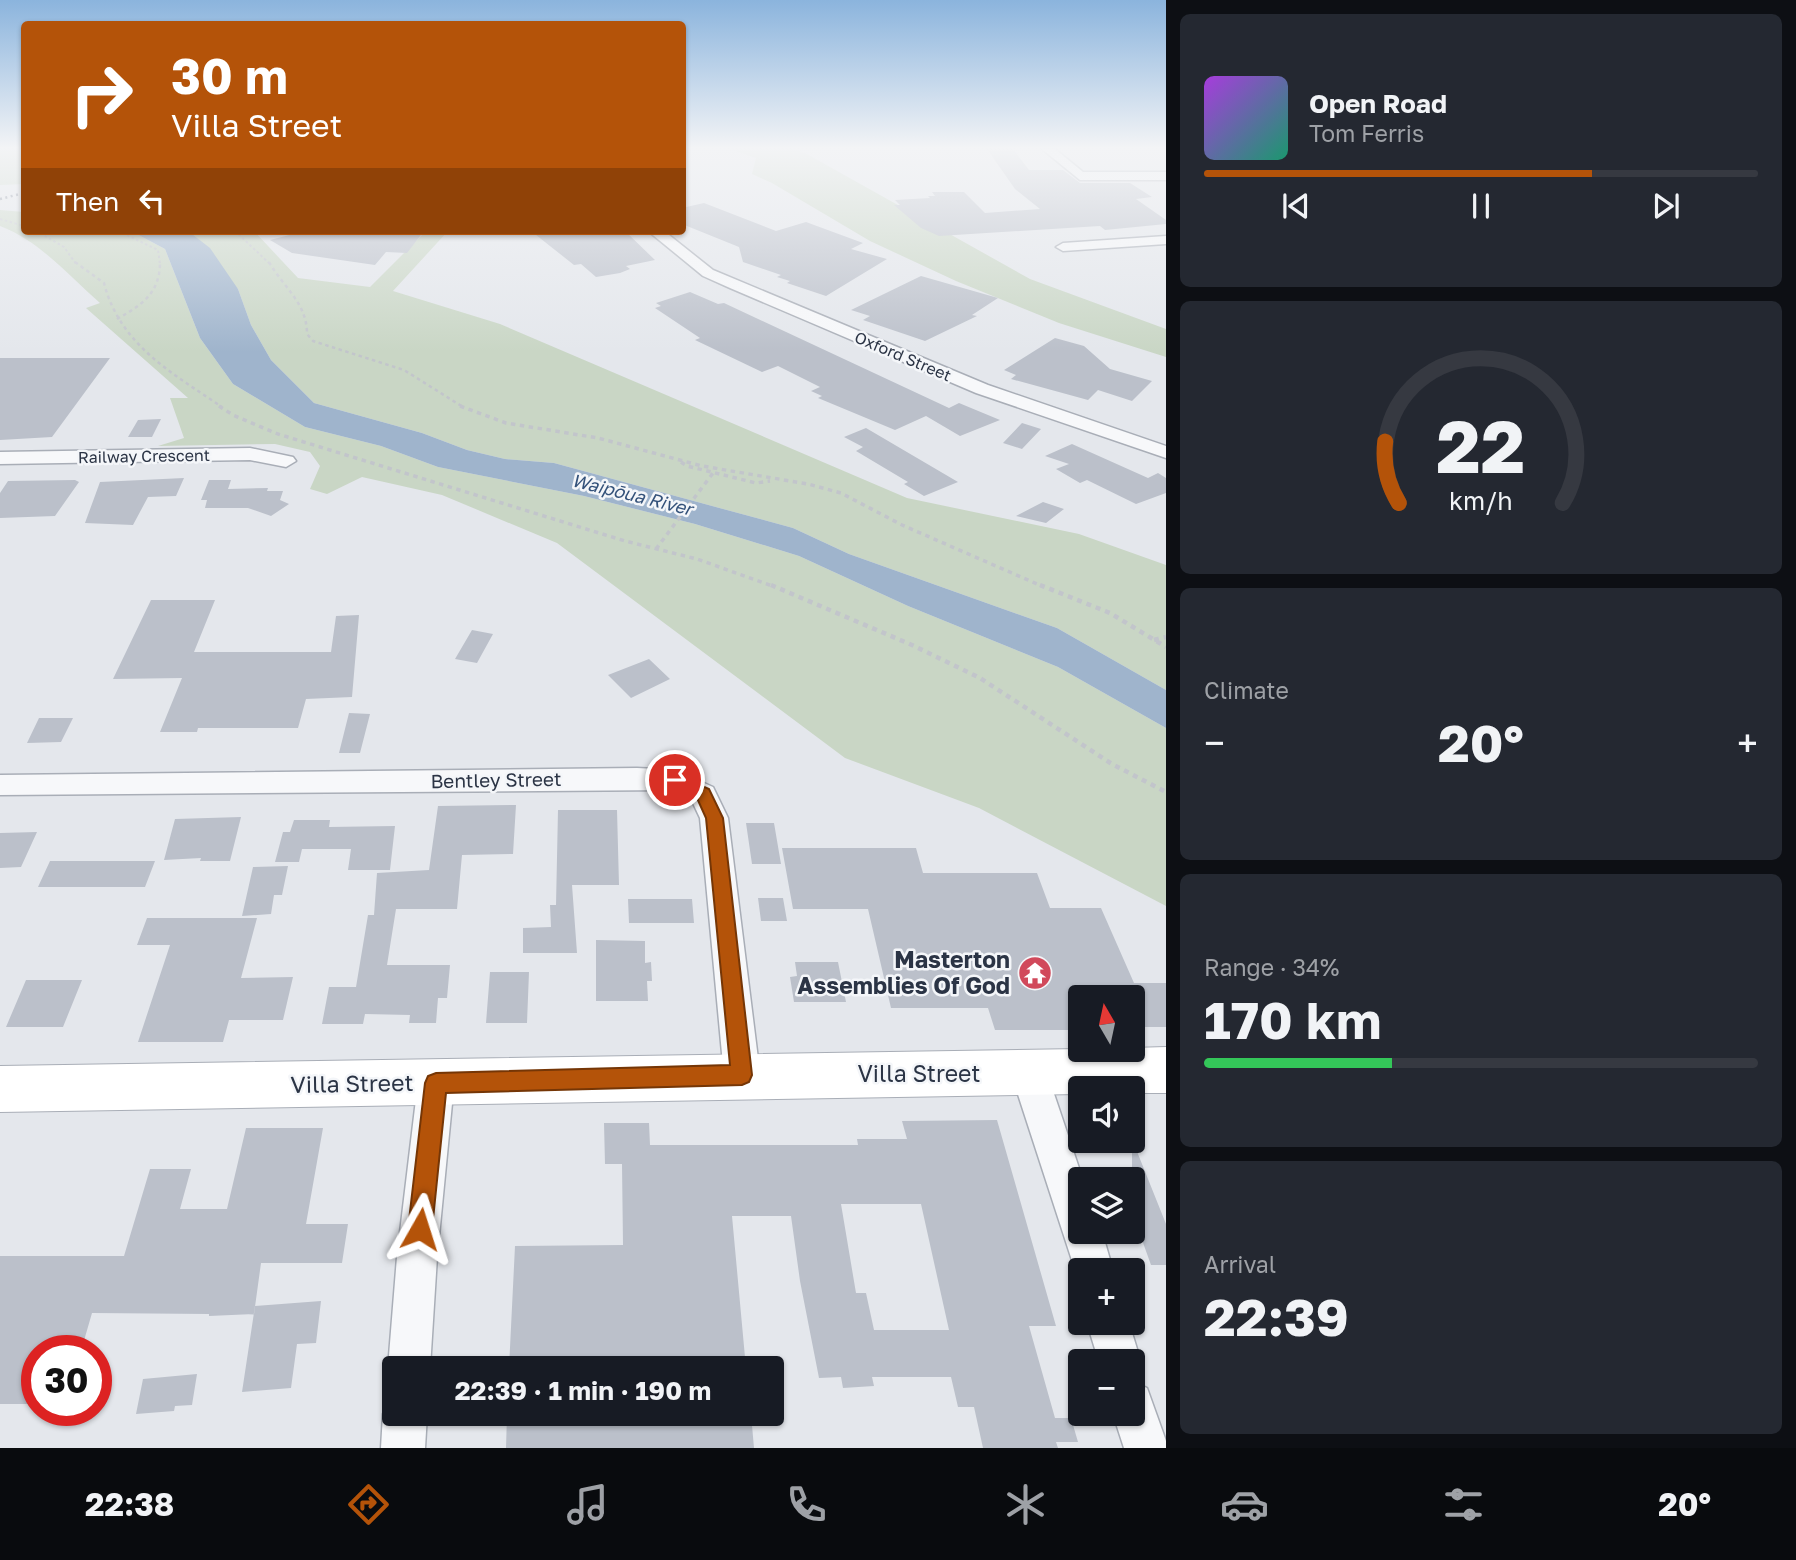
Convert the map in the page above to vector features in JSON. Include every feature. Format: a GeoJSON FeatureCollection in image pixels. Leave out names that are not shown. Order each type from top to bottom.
{"type":"FeatureCollection","features":[{"type":"Feature","properties":{"kind":"street","name":"Oxford Street"},"geometry":{"type":"LineString","coordinates":[[660,235],[708,273],[734,285],[982,389],[1166,452]]}},
{"type":"Feature","properties":{"kind":"street"},"geometry":{"type":"LineString","coordinates":[[1063,247],[1166,240]]}},
{"type":"Feature","properties":{"kind":"street","name":"Railway Crescent"},"geometry":{"type":"LineString","coordinates":[[0,458],[250,453],[286,461]]}},
{"type":"Feature","properties":{"kind":"street","name":"Bentley Street"},"geometry":{"type":"LineString","coordinates":[[0,785],[610,778],[675,780],[703,794],[714,818],[742,1075]]}},
{"type":"Feature","properties":{"kind":"street","name":"Villa Street"},"geometry":{"type":"LineString","coordinates":[[0,1089],[1166,1070]]}},
{"type":"Feature","properties":{"kind":"street"},"geometry":{"type":"LineString","coordinates":[[1030,1073],[1068,1189]]}},
{"type":"Feature","properties":{"kind":"street"},"geometry":{"type":"LineString","coordinates":[[410,1356],[417,1257],[436,1083]]}},
{"type":"Feature","properties":{"kind":"street"},"geometry":{"type":"LineString","coordinates":[[403,1448],[404,1426]]}},
{"type":"Feature","properties":{"kind":"street"},"geometry":{"type":"LineString","coordinates":[[1139,1426],[1146,1448]]}},
{"type":"Feature","properties":{"kind":"path"},"geometry":{"type":"LineString","coordinates":[[0,219],[21,224]]}},
{"type":"Feature","properties":{"kind":"path"},"geometry":{"type":"LineString","coordinates":[[43,235],[64,247],[76,264],[104,283],[110,306],[117,319],[152,358],[233,415],[278,434],[410,476],[754,578],[912,645],[980,678],[1112,764],[1166,792]]}},
{"type":"Feature","properties":{"kind":"path"},"geometry":{"type":"LineString","coordinates":[[117,319],[155,293],[162,271],[158,250],[126,235]]}},
{"type":"Feature","properties":{"kind":"path"},"geometry":{"type":"LineString","coordinates":[[240,235],[268,260],[280,282],[300,304],[307,318],[307,334],[313,341],[397,367],[464,408],[506,423],[598,438],[678,459],[841,493],[902,525],[1019,577],[1110,613],[1166,647]]}},
{"type":"Feature","properties":{"kind":"path"},"geometry":{"type":"LineString","coordinates":[[678,459],[687,466],[757,483],[775,480]]}},
{"type":"Feature","properties":{"kind":"path"},"geometry":{"type":"LineString","coordinates":[[656,549],[713,473]]}},
{"type":"Feature","properties":{"kind":"path"},"geometry":{"type":"LineString","coordinates":[[1154,640],[1166,637]]}},
{"type":"Feature","properties":{"kind":"green space"},"geometry":{"type":"Polygon","coordinates":[[[0,217],[21,217],[21,235],[139,235],[165,249],[200,338],[233,384],[305,427],[381,446],[438,467],[584,496],[695,524],[799,556],[908,606],[1058,667],[1166,728],[1166,906],[979,808],[845,758],[557,543],[442,495],[362,477],[327,494],[310,489],[320,466],[310,452],[275,444],[158,446],[184,438],[170,398],[188,398],[86,308],[100,303],[41,250],[0,226],[0,217]]]}},
{"type":"Feature","properties":{"kind":"green space"},"geometry":{"type":"Polygon","coordinates":[[[829,217],[919,217],[1030,279],[1166,329],[1166,357],[1059,323],[956,281],[870,241],[829,217]]]}},
{"type":"Feature","properties":{"kind":"green space"},"geometry":{"type":"Polygon","coordinates":[[[191,235],[258,235],[298,278],[370,287],[422,235],[444,235],[393,291],[500,324],[907,498],[1079,534],[1166,565],[1166,690],[1057,628],[849,554],[793,528],[554,463],[505,459],[467,450],[422,433],[314,403],[271,360],[251,325],[238,289],[191,235]]]}},
{"type":"Feature","properties":{"kind":"water","name":"Waipōua River"},"geometry":{"type":"Polygon","coordinates":[[[139,235],[193,235],[210,248],[238,289],[251,325],[271,360],[314,403],[422,433],[467,450],[505,459],[554,463],[793,528],[849,554],[1057,628],[1166,690],[1166,728],[1058,667],[908,606],[799,556],[695,524],[584,496],[438,467],[381,446],[305,427],[233,384],[200,338],[165,249],[139,235]]]}},
{"type":"Feature","properties":{"kind":"building"},"geometry":{"type":"Polygon","coordinates":[[[686,217],[739,217],[776,231],[806,222],[863,243],[851,249],[887,259],[826,296],[787,283],[790,281],[777,277],[781,275],[743,262],[739,247],[686,226],[686,217]]]}},
{"type":"Feature","properties":{"kind":"building"},"geometry":{"type":"Polygon","coordinates":[[[908,217],[1161,217],[1166,220],[1166,224],[1105,230],[1100,226],[939,236],[921,228],[908,217]]]}},
{"type":"Feature","properties":{"kind":"building"},"geometry":{"type":"Polygon","coordinates":[[[289,235],[421,235],[407,253],[386,252],[375,265],[292,253],[270,240],[289,235]]]}},
{"type":"Feature","properties":{"kind":"building"},"geometry":{"type":"Polygon","coordinates":[[[536,235],[629,235],[655,260],[626,266],[630,269],[620,273],[596,277],[581,264],[574,265],[536,235]]]}},
{"type":"Feature","properties":{"kind":"building"},"geometry":{"type":"Polygon","coordinates":[[[921,276],[998,298],[972,315],[977,316],[925,341],[863,320],[870,316],[851,310],[921,276]]]}},
{"type":"Feature","properties":{"kind":"building"},"geometry":{"type":"Polygon","coordinates":[[[690,292],[718,304],[724,303],[949,408],[959,403],[1000,420],[960,436],[926,416],[895,430],[818,398],[822,396],[811,391],[820,387],[778,366],[762,372],[695,340],[700,338],[655,308],[661,306],[656,303],[690,292]]]}},
{"type":"Feature","properties":{"kind":"building"},"geometry":{"type":"Polygon","coordinates":[[[1055,338],[1084,346],[1110,369],[1152,381],[1132,401],[1098,390],[1088,400],[1011,379],[1016,375],[1004,370],[1055,338]]]}},
{"type":"Feature","properties":{"kind":"building"},"geometry":{"type":"Polygon","coordinates":[[[0,358],[110,358],[52,437],[0,440],[0,358]]]}},
{"type":"Feature","properties":{"kind":"building"},"geometry":{"type":"Polygon","coordinates":[[[161,419],[152,437],[128,437],[138,420],[161,419]]]}},
{"type":"Feature","properties":{"kind":"building"},"geometry":{"type":"Polygon","coordinates":[[[1022,423],[1041,429],[1022,449],[1003,443],[1022,423]]]}},
{"type":"Feature","properties":{"kind":"building"},"geometry":{"type":"Polygon","coordinates":[[[866,428],[958,482],[924,496],[904,484],[908,482],[856,451],[863,447],[844,437],[866,428]]]}},
{"type":"Feature","properties":{"kind":"building"},"geometry":{"type":"Polygon","coordinates":[[[1072,444],[1148,478],[1158,473],[1166,478],[1166,493],[1136,504],[1087,480],[1080,483],[1056,469],[1069,464],[1045,456],[1072,444]]]}},
{"type":"Feature","properties":{"kind":"building"},"geometry":{"type":"Polygon","coordinates":[[[184,478],[176,496],[148,497],[133,525],[85,523],[100,482],[184,478]]]}},
{"type":"Feature","properties":{"kind":"building"},"geometry":{"type":"Polygon","coordinates":[[[209,480],[231,480],[228,489],[268,488],[267,491],[283,491],[280,500],[289,504],[271,516],[248,508],[205,508],[207,500],[201,500],[209,480]]]}},
{"type":"Feature","properties":{"kind":"building"},"geometry":{"type":"Polygon","coordinates":[[[8,481],[79,482],[55,516],[0,518],[0,493],[8,481]]]}},
{"type":"Feature","properties":{"kind":"building"},"geometry":{"type":"Polygon","coordinates":[[[1043,502],[1064,509],[1046,523],[1016,516],[1043,502]]]}},
{"type":"Feature","properties":{"kind":"building"},"geometry":{"type":"Polygon","coordinates":[[[151,600],[215,600],[194,652],[331,652],[336,616],[359,615],[352,697],[306,699],[298,728],[198,728],[197,732],[160,732],[182,678],[113,679],[151,600]]]}},
{"type":"Feature","properties":{"kind":"building"},"geometry":{"type":"Polygon","coordinates":[[[472,630],[493,634],[477,663],[455,659],[472,630]]]}},
{"type":"Feature","properties":{"kind":"building"},"geometry":{"type":"Polygon","coordinates":[[[649,659],[670,679],[631,698],[608,675],[649,659]]]}},
{"type":"Feature","properties":{"kind":"building"},"geometry":{"type":"Polygon","coordinates":[[[349,713],[370,714],[360,753],[339,753],[349,713]]]}},
{"type":"Feature","properties":{"kind":"building"},"geometry":{"type":"Polygon","coordinates":[[[39,718],[73,718],[61,742],[27,743],[39,718]]]}},
{"type":"Feature","properties":{"kind":"building"},"geometry":{"type":"Polygon","coordinates":[[[516,805],[513,854],[462,855],[457,909],[396,909],[387,965],[450,965],[447,998],[438,998],[436,1023],[409,1023],[410,1015],[365,1014],[363,1024],[322,1024],[329,987],[356,987],[368,915],[374,915],[377,873],[429,870],[438,806],[516,805]]]}},
{"type":"Feature","properties":{"kind":"building"},"geometry":{"type":"Polygon","coordinates":[[[558,810],[617,810],[619,885],[572,885],[577,953],[523,953],[523,928],[551,927],[550,905],[556,905],[558,810]]]}},
{"type":"Feature","properties":{"kind":"building"},"geometry":{"type":"Polygon","coordinates":[[[241,817],[230,861],[200,861],[201,858],[164,860],[175,819],[241,817]]]}},
{"type":"Feature","properties":{"kind":"building"},"geometry":{"type":"Polygon","coordinates":[[[294,820],[330,820],[329,827],[395,826],[390,870],[348,870],[351,849],[302,849],[299,862],[275,862],[283,832],[290,832],[294,820]]]}},
{"type":"Feature","properties":{"kind":"building"},"geometry":{"type":"Polygon","coordinates":[[[746,823],[774,823],[781,864],[752,864],[746,823]]]}},
{"type":"Feature","properties":{"kind":"building"},"geometry":{"type":"Polygon","coordinates":[[[37,832],[21,867],[0,868],[0,833],[37,832]]]}},
{"type":"Feature","properties":{"kind":"building"},"geometry":{"type":"Polygon","coordinates":[[[782,848],[916,848],[923,873],[1037,873],[1050,908],[1101,908],[1134,983],[1166,983],[1166,1027],[1145,1027],[1145,985],[1068,985],[1068,1030],[995,1030],[988,1008],[891,1008],[868,909],[793,909],[782,848]]]}},
{"type":"Feature","properties":{"kind":"building"},"geometry":{"type":"Polygon","coordinates":[[[50,861],[155,861],[145,887],[38,887],[50,861]]]}},
{"type":"Feature","properties":{"kind":"building"},"geometry":{"type":"Polygon","coordinates":[[[288,866],[282,895],[274,895],[271,914],[242,916],[253,867],[288,866]]]}},
{"type":"Feature","properties":{"kind":"building"},"geometry":{"type":"Polygon","coordinates":[[[758,898],[783,898],[787,921],[761,921],[758,898]]]}},
{"type":"Feature","properties":{"kind":"building"},"geometry":{"type":"Polygon","coordinates":[[[628,899],[692,899],[694,923],[629,923],[628,899]]]}},
{"type":"Feature","properties":{"kind":"building"},"geometry":{"type":"Polygon","coordinates":[[[147,918],[257,918],[241,978],[293,977],[283,1020],[229,1020],[223,1042],[138,1042],[170,945],[137,945],[147,918]]]}},
{"type":"Feature","properties":{"kind":"building"},"geometry":{"type":"Polygon","coordinates":[[[596,940],[645,941],[645,963],[651,962],[652,981],[647,981],[648,1001],[596,1001],[596,940]]]}},
{"type":"Feature","properties":{"kind":"building"},"geometry":{"type":"Polygon","coordinates":[[[795,962],[838,962],[846,1002],[794,1002],[790,977],[797,976],[795,962]]]}},
{"type":"Feature","properties":{"kind":"building"},"geometry":{"type":"Polygon","coordinates":[[[490,972],[529,972],[527,1023],[486,1023],[490,972]]]}},
{"type":"Feature","properties":{"kind":"building"},"geometry":{"type":"Polygon","coordinates":[[[26,980],[82,980],[63,1027],[6,1027],[26,980]]]}},
{"type":"Feature","properties":{"kind":"building"},"geometry":{"type":"Polygon","coordinates":[[[997,1120],[1056,1326],[1029,1326],[1055,1418],[1068,1418],[1068,1426],[1073,1426],[1078,1442],[1056,1442],[1058,1448],[983,1448],[974,1407],[958,1407],[951,1377],[872,1377],[874,1386],[843,1388],[841,1377],[819,1378],[800,1281],[791,1216],[732,1216],[745,1356],[510,1356],[515,1246],[623,1245],[622,1164],[605,1164],[604,1123],[649,1123],[650,1145],[858,1145],[857,1139],[907,1139],[902,1121],[997,1120]],[[841,1204],[856,1293],[866,1293],[874,1330],[949,1330],[921,1204],[841,1204]]]}},
{"type":"Feature","properties":{"kind":"building"},"geometry":{"type":"Polygon","coordinates":[[[246,1128],[323,1128],[306,1224],[348,1224],[342,1263],[261,1263],[254,1314],[209,1316],[92,1313],[86,1335],[21,1335],[21,1404],[0,1404],[0,1256],[124,1256],[150,1169],[191,1169],[180,1209],[227,1209],[246,1128]]]}},
{"type":"Feature","properties":{"kind":"building"},"geometry":{"type":"Polygon","coordinates":[[[1132,1153],[1138,1153],[1143,1167],[1132,1167],[1132,1153]]]}},
{"type":"Feature","properties":{"kind":"building"},"geometry":{"type":"Polygon","coordinates":[[[1145,1172],[1166,1224],[1166,1265],[1151,1265],[1143,1244],[1145,1172]]]}},
{"type":"Feature","properties":{"kind":"building"},"geometry":{"type":"Polygon","coordinates":[[[321,1301],[316,1343],[297,1344],[291,1388],[242,1392],[255,1306],[321,1301]]]}},
{"type":"Feature","properties":{"kind":"building"},"geometry":{"type":"Polygon","coordinates":[[[197,1374],[192,1405],[175,1406],[174,1411],[136,1414],[143,1379],[197,1374]]]}},
{"type":"Feature","properties":{"kind":"building"},"geometry":{"type":"Polygon","coordinates":[[[507,1426],[752,1426],[754,1448],[506,1448],[507,1426]]]}},
{"type":"Feature","properties":{"kind":"place","name":"Masterton Assemblies Of God"},"geometry":{"type":"Point","coordinates":[1035,973]}},
{"type":"Feature","properties":{"kind":"route"},"geometry":{"type":"LineString","coordinates":[[420,1229],[436,1083],[742,1075],[714,818],[703,794],[675,780]]}}]}
